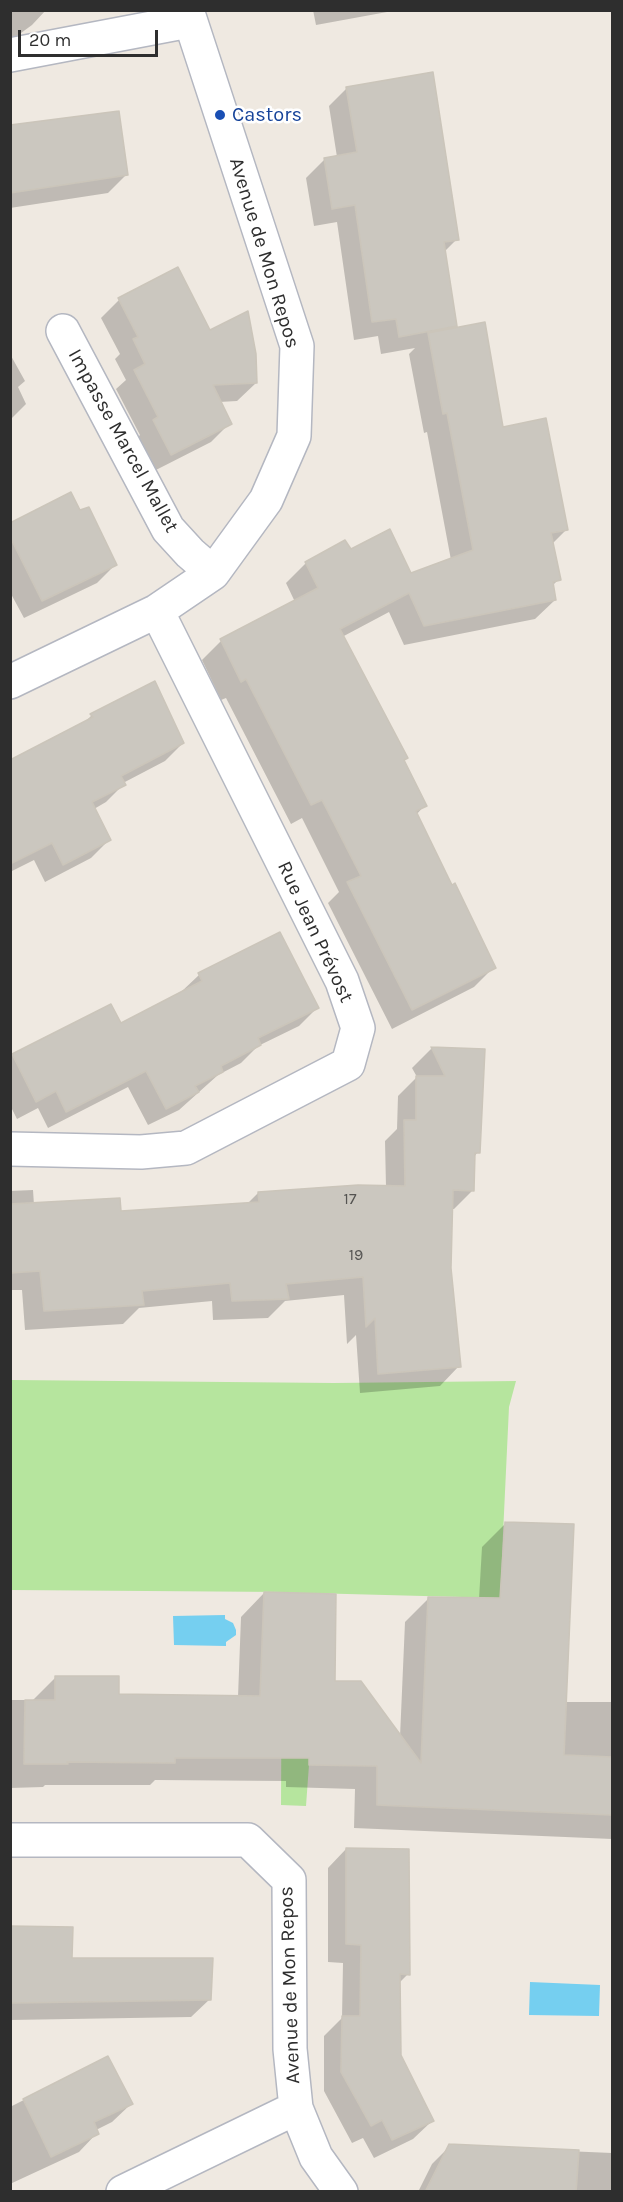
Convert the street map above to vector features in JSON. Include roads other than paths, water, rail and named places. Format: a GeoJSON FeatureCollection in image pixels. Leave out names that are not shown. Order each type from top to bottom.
{"type":"FeatureCollection","features":[{"type":"Feature","properties":{"kind":"street"},"geometry":{"type":"LineString","coordinates":[[10,56],[188,16]]}},
{"type":"Feature","properties":{"kind":"street","name":"Avenue de Mon Repos"},"geometry":{"type":"LineString","coordinates":[[10,682],[157,611],[213,573],[266,500],[294,436],[297,346],[188,16]]}},
{"type":"Feature","properties":{"kind":"street","name":"Impasse Marcel Mallet"},"geometry":{"type":"LineString","coordinates":[[63,331],[168,529],[213,573]]}},
{"type":"Feature","properties":{"kind":"street","name":"Rue Jean Prévost"},"geometry":{"type":"LineString","coordinates":[[10,1149],[141,1152],[186,1148],[348,1065],[358,1028],[342,981],[157,611]]}},
{"type":"Feature","properties":{"kind":"street","name":"Avenue de Mon Repos"},"geometry":{"type":"LineString","coordinates":[[10,1840],[248,1840],[289,1880],[290,2049],[296,2108],[316,2157],[341,2192]]}},
{"type":"Feature","properties":{"kind":"street"},"geometry":{"type":"LineString","coordinates":[[123,2192],[296,2108]]}},
{"type":"Feature","properties":{"kind":"water"},"geometry":{"type":"Polygon","coordinates":[[[225,1615],[225,1619],[233,1623],[236,1630],[236,1635],[226,1642],[226,1646],[174,1645],[173,1616],[225,1615]]]}},
{"type":"Feature","properties":{"kind":"water"},"geometry":{"type":"Polygon","coordinates":[[[530,1982],[600,1985],[599,2016],[529,2015],[530,1982]]]}},
{"type":"Feature","properties":{"kind":"place","name":"Castors"},"geometry":{"type":"Point","coordinates":[220,115]}}]}
